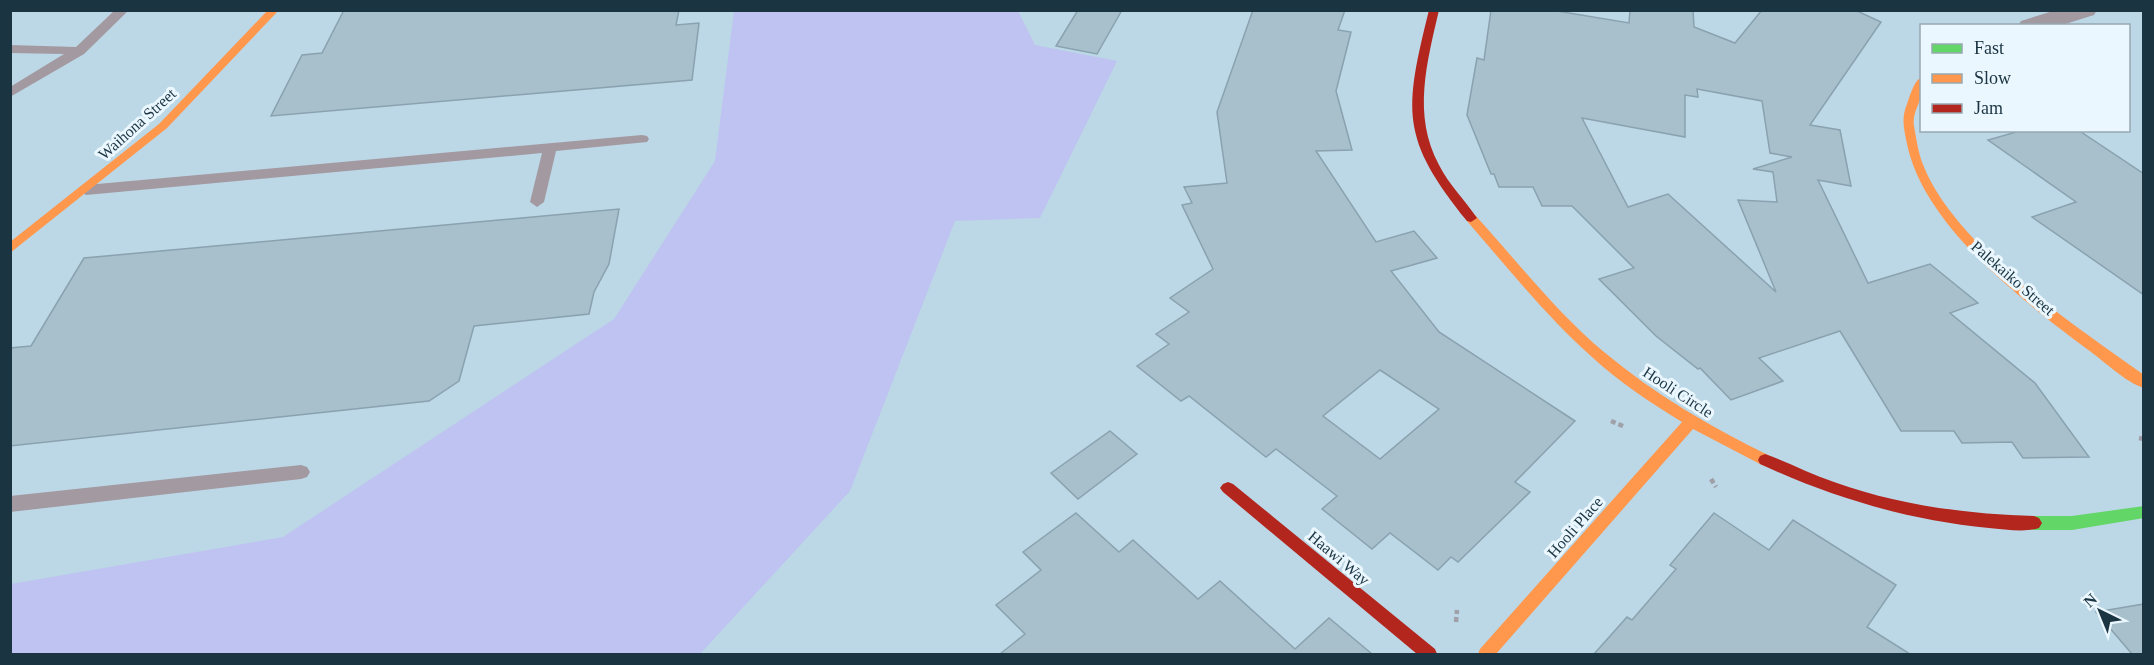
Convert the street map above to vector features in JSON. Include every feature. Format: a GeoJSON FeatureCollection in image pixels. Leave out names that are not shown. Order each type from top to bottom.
{"type":"FeatureCollection","features":[{"type":"Feature","properties":{"kind":"street","name":"Waihona Street"},"geometry":{"type":"LineString","coordinates":[[10,249],[163,126],[274,10]]}},
{"type":"Feature","properties":{"kind":"street","name":"Hooli Circle"},"geometry":{"type":"LineString","coordinates":[[1434,10],[1414,95],[1422,141],[1443,184],[1595,353],[1641,389],[1690,422],[1735,446],[1822,484],[1871,500],[1960,519],[2063,524],[2144,512]]}},
{"type":"Feature","properties":{"kind":"street"},"geometry":{"type":"LineString","coordinates":[[2037,24],[2085,10]]}},
{"type":"Feature","properties":{"kind":"street","name":"Palekaiko Street"},"geometry":{"type":"LineString","coordinates":[[1920,84],[1910,102],[1908,132],[1919,170],[1934,199],[1982,255],[2024,291],[2144,383]]}},
{"type":"Feature","properties":{"kind":"street","name":"Hooli Place"},"geometry":{"type":"LineString","coordinates":[[1486,654],[1690,422]]}},
{"type":"Feature","properties":{"kind":"street","name":"Haawi Way"},"geometry":{"type":"LineString","coordinates":[[1228,488],[1429,654]]}},
{"type":"Feature","properties":{"kind":"lane"},"geometry":{"type":"LineString","coordinates":[[10,93],[79,51],[123,10]]}},
{"type":"Feature","properties":{"kind":"lane"},"geometry":{"type":"LineString","coordinates":[[10,48],[79,51]]}},
{"type":"Feature","properties":{"kind":"lane"},"geometry":{"type":"LineString","coordinates":[[86,190],[642,139]]}},
{"type":"Feature","properties":{"kind":"lane"},"geometry":{"type":"LineString","coordinates":[[537,202],[550,148]]}},
{"type":"Feature","properties":{"kind":"lane"},"geometry":{"type":"LineString","coordinates":[[10,504],[301,472]]}},
{"type":"Feature","properties":{"kind":"path"},"geometry":{"type":"LineString","coordinates":[[1611,421],[1623,426]]}},
{"type":"Feature","properties":{"kind":"path"},"geometry":{"type":"LineString","coordinates":[[1711,479],[1716,487]]}},
{"type":"Feature","properties":{"kind":"path"},"geometry":{"type":"LineString","coordinates":[[1456,622],[1457,610]]}},
{"type":"Feature","properties":{"kind":"shaded area"},"geometry":{"type":"Polygon","coordinates":[[[734,11],[1018,11],[1035,45],[1117,61],[1040,218],[955,221],[850,491],[700,654],[11,654],[11,584],[283,537],[614,319],[715,161],[734,11]]]}},
{"type":"Feature","properties":{"kind":"building"},"geometry":{"type":"Polygon","coordinates":[[[344,10],[679,10],[676,25],[699,23],[692,80],[271,116],[302,55],[322,53],[344,10]]]}},
{"type":"Feature","properties":{"kind":"building"},"geometry":{"type":"Polygon","coordinates":[[[1078,10],[1122,10],[1097,54],[1056,46],[1078,10]]]}},
{"type":"Feature","properties":{"kind":"building"},"geometry":{"type":"Polygon","coordinates":[[[1253,10],[1345,10],[1338,30],[1351,32],[1336,91],[1352,150],[1316,151],[1376,242],[1414,231],[1437,258],[1391,271],[1439,332],[1575,421],[1515,482],[1530,492],[1458,562],[1451,557],[1438,570],[1390,533],[1372,549],[1322,509],[1337,496],[1276,449],[1266,457],[1189,396],[1181,401],[1137,366],[1169,344],[1156,334],[1189,312],[1170,298],[1213,269],[1182,205],[1192,203],[1184,187],[1227,183],[1217,112],[1253,10]],[[1380,370],[1323,416],[1380,459],[1439,409],[1380,370]]]}},
{"type":"Feature","properties":{"kind":"building"},"geometry":{"type":"Polygon","coordinates":[[[1491,10],[1551,10],[1629,23],[1630,10],[1693,10],[1694,27],[1735,43],[1762,10],[1855,10],[1881,22],[1810,125],[1840,130],[1851,186],[1818,180],[1868,283],[1930,264],[1978,303],[1950,313],[2035,383],[2089,457],[2023,458],[2012,442],[1962,443],[1954,431],[1901,431],[1840,331],[1759,358],[1783,381],[1731,400],[1700,368],[1698,369],[1656,336],[1599,279],[1634,268],[1572,206],[1542,206],[1533,187],[1499,187],[1494,174],[1491,174],[1467,115],[1477,58],[1484,60],[1491,10]],[[1697,89],[1698,97],[1685,95],[1685,137],[1582,118],[1628,207],[1668,194],[1776,292],[1738,200],[1777,202],[1773,172],[1753,169],[1792,157],[1770,153],[1762,101],[1697,89]]]}},
{"type":"Feature","properties":{"kind":"building"},"geometry":{"type":"Polygon","coordinates":[[[2016,132],[2081,132],[2144,174],[2144,295],[2032,217],[2076,202],[1988,140],[2016,132]]]}},
{"type":"Feature","properties":{"kind":"building"},"geometry":{"type":"Polygon","coordinates":[[[619,209],[609,264],[594,292],[589,314],[474,326],[459,381],[429,401],[10,446],[10,348],[31,346],[84,258],[619,209]]]}},
{"type":"Feature","properties":{"kind":"building"},"geometry":{"type":"Polygon","coordinates":[[[1110,431],[1137,454],[1078,499],[1051,473],[1110,431]]]}},
{"type":"Feature","properties":{"kind":"building"},"geometry":{"type":"Polygon","coordinates":[[[1076,513],[1119,552],[1133,540],[1198,599],[1220,581],[1295,649],[1329,618],[1372,654],[1000,654],[1025,634],[996,605],[1041,570],[1023,552],[1076,513]]]}},
{"type":"Feature","properties":{"kind":"building"},"geometry":{"type":"Polygon","coordinates":[[[1714,513],[1769,550],[1793,520],[1896,585],[1867,627],[1910,654],[1594,654],[1627,617],[1632,620],[1676,569],[1670,565],[1714,513]]]}},
{"type":"Feature","properties":{"kind":"building"},"geometry":{"type":"Polygon","coordinates":[[[2144,604],[2144,654],[2132,654],[2096,612],[2144,604]]]}},
{"type":"Feature","properties":{"kind":"traffic: fast"},"geometry":{"type":"LineString","coordinates":[[2034,523],[2072,523],[2144,512]]}},
{"type":"Feature","properties":{"kind":"traffic: slow"},"geometry":{"type":"LineString","coordinates":[[10,249],[163,126],[274,10]]}},
{"type":"Feature","properties":{"kind":"traffic: slow"},"geometry":{"type":"LineString","coordinates":[[1920,85],[1911,107],[1908,123],[1916,161],[1936,199],[1964,236],[1999,271],[2037,303],[2144,383]]}},
{"type":"Feature","properties":{"kind":"traffic: slow"},"geometry":{"type":"LineString","coordinates":[[1471,218],[1566,324],[1598,355],[1656,399],[1718,437],[1765,460]]}},
{"type":"Feature","properties":{"kind":"traffic: slow"},"geometry":{"type":"LineString","coordinates":[[1486,654],[1690,422]]}},
{"type":"Feature","properties":{"kind":"traffic: jam"},"geometry":{"type":"LineString","coordinates":[[1434,10],[1420,72],[1417,97],[1418,120],[1423,143],[1433,165],[1471,218]]}},
{"type":"Feature","properties":{"kind":"traffic: jam"},"geometry":{"type":"LineString","coordinates":[[1765,460],[1829,487],[1896,507],[1965,519],[2034,523]]}},
{"type":"Feature","properties":{"kind":"traffic: jam"},"geometry":{"type":"LineString","coordinates":[[1228,488],[1429,654]]}}]}
